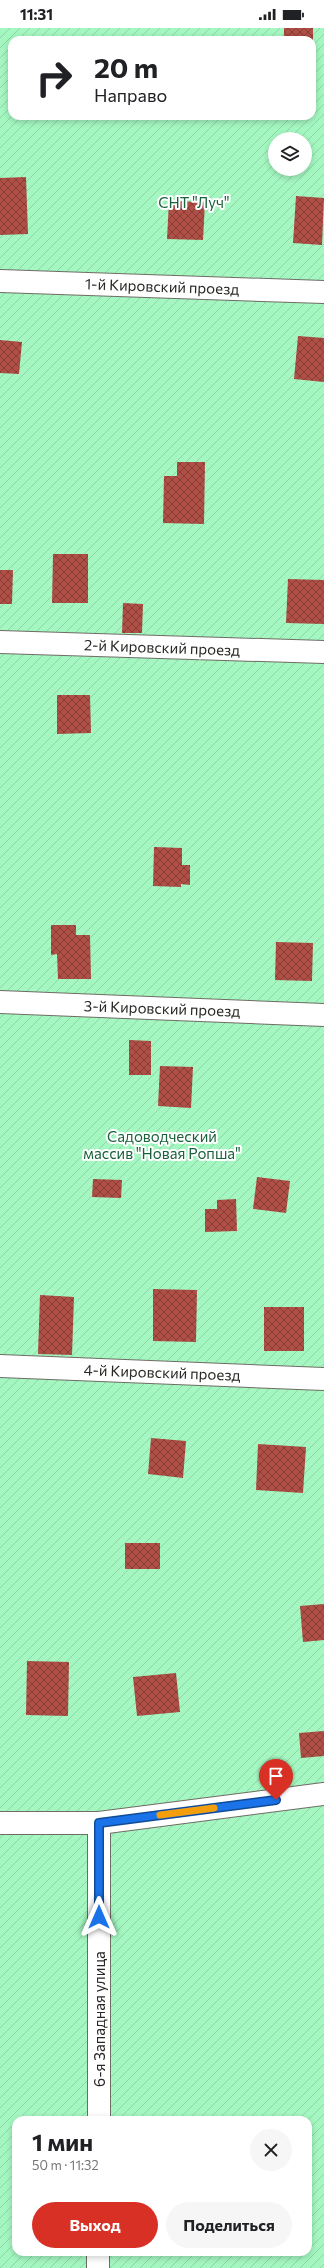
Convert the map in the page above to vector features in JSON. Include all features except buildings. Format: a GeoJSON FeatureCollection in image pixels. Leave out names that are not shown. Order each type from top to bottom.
{"type":"FeatureCollection","features":[{"type":"Feature","properties":{"kind":"street","name":"1-й Кировский проезд"},"geometry":{"type":"LineString","coordinates":[[0,281],[324,292]]}},
{"type":"Feature","properties":{"kind":"street","name":"2-й Кировский проезд"},"geometry":{"type":"LineString","coordinates":[[0,642],[324,652]]}},
{"type":"Feature","properties":{"kind":"street","name":"3-й Кировский проезд"},"geometry":{"type":"LineString","coordinates":[[0,1002],[324,1015]]}},
{"type":"Feature","properties":{"kind":"street","name":"4-й Кировский проезд"},"geometry":{"type":"LineString","coordinates":[[0,1366],[324,1379]]}},
{"type":"Feature","properties":{"kind":"street"},"geometry":{"type":"LineString","coordinates":[[0,1824],[99,1823],[324,1794]]}},
{"type":"Feature","properties":{"kind":"street","name":"6-я Западная улица"},"geometry":{"type":"LineString","coordinates":[[99,1823],[99,2116]]}},
{"type":"Feature","properties":{"kind":"street"},"geometry":{"type":"LineString","coordinates":[[98,2256],[98,2268]]}},
{"type":"Feature","properties":{"kind":"green space","name":"Садоводческий массив \"Новая Ропша\""},"geometry":{"type":"Polygon","coordinates":[[[0,28],[324,28],[324,2268],[0,2268],[0,28]]]}},
{"type":"Feature","properties":{"kind":"slow traffic"},"geometry":{"type":"LineString","coordinates":[[160,1815],[214,1808]]}},
{"type":"Feature","properties":{"kind":"route"},"geometry":{"type":"LineString","coordinates":[[99,1917],[99,1823],[276,1800]]}},
{"type":"Feature","properties":{"kind":"park label","name":"СНТ \"Луч\""},"geometry":{"type":"Point","coordinates":[194,202]}}]}
